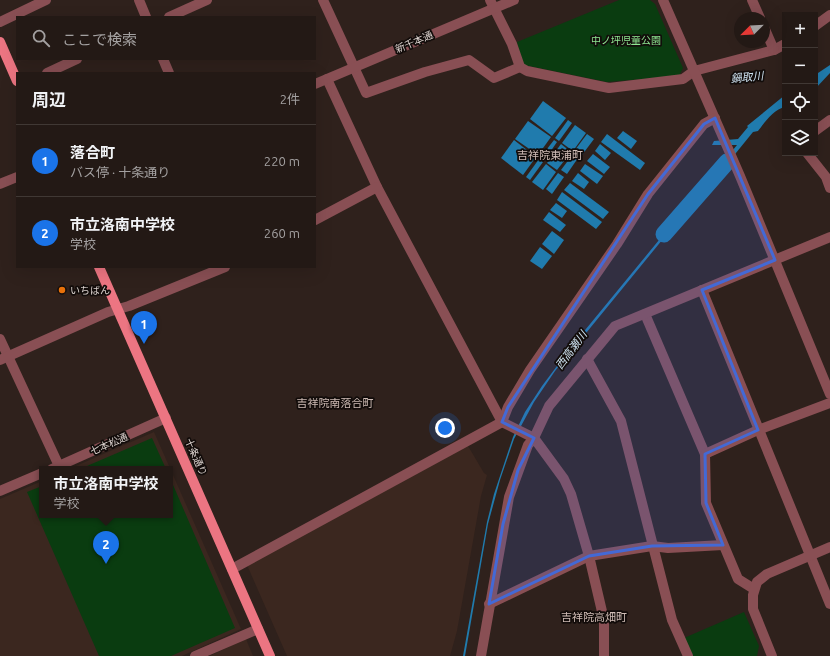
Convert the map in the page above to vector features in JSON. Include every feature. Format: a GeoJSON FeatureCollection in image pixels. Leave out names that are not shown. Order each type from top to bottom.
{"type":"FeatureCollection","features":[{"type":"Feature","properties":{"kind":"main road"},"geometry":{"type":"LineString","coordinates":[[0,42],[16,79]]}},
{"type":"Feature","properties":{"kind":"main road","name":"十条通り"},"geometry":{"type":"LineString","coordinates":[[99,268],[270,656]]}},
{"type":"Feature","properties":{"kind":"street"},"geometry":{"type":"LineString","coordinates":[[0,22],[46,0]]}},
{"type":"Feature","properties":{"kind":"street"},"geometry":{"type":"LineString","coordinates":[[139,0],[146,16]]}},
{"type":"Feature","properties":{"kind":"street"},"geometry":{"type":"LineString","coordinates":[[171,16],[207,0]]}},
{"type":"Feature","properties":{"kind":"street"},"geometry":{"type":"LineString","coordinates":[[323,0],[353,68],[366,93],[425,72],[469,60],[494,78],[520,67]]}},
{"type":"Feature","properties":{"kind":"street","name":"新千本通"},"geometry":{"type":"LineString","coordinates":[[316,84],[492,4],[514,0]]}},
{"type":"Feature","properties":{"kind":"street"},"geometry":{"type":"LineString","coordinates":[[664,0],[740,176],[830,394]]}},
{"type":"Feature","properties":{"kind":"street"},"geometry":{"type":"LineString","coordinates":[[752,0],[757,12]]}},
{"type":"Feature","properties":{"kind":"street"},"geometry":{"type":"LineString","coordinates":[[492,4],[512,44],[520,67],[527,71],[609,88],[696,76],[774,50],[782,46]]}},
{"type":"Feature","properties":{"kind":"street"},"geometry":{"type":"LineString","coordinates":[[818,24],[830,15]]}},
{"type":"Feature","properties":{"kind":"street"},"geometry":{"type":"LineString","coordinates":[[770,41],[774,50]]}},
{"type":"Feature","properties":{"kind":"street"},"geometry":{"type":"LineString","coordinates":[[49,72],[75,60]]}},
{"type":"Feature","properties":{"kind":"street"},"geometry":{"type":"LineString","coordinates":[[163,60],[169,72]]}},
{"type":"Feature","properties":{"kind":"street"},"geometry":{"type":"LineString","coordinates":[[327,79],[377,187],[503,423],[532,437],[564,479],[571,494],[589,556],[604,620],[604,656]]}},
{"type":"Feature","properties":{"kind":"street"},"geometry":{"type":"LineString","coordinates":[[232,570],[503,423],[508,407],[530,370],[617,244],[648,194],[699,129],[704,124],[715,118]]}},
{"type":"Feature","properties":{"kind":"street"},"geometry":{"type":"LineString","coordinates":[[818,129],[830,120]]}},
{"type":"Feature","properties":{"kind":"street"},"geometry":{"type":"LineString","coordinates":[[809,156],[826,177],[830,188]]}},
{"type":"Feature","properties":{"kind":"street"},"geometry":{"type":"LineString","coordinates":[[0,184],[16,177]]}},
{"type":"Feature","properties":{"kind":"street"},"geometry":{"type":"LineString","coordinates":[[316,219],[377,187]]}},
{"type":"Feature","properties":{"kind":"street"},"geometry":{"type":"LineString","coordinates":[[481,656],[509,497],[528,445],[549,406],[587,359],[615,326],[830,237]]}},
{"type":"Feature","properties":{"kind":"street"},"geometry":{"type":"LineString","coordinates":[[4,358],[118,309],[129,306],[223,268]]}},
{"type":"Feature","properties":{"kind":"street"},"geometry":{"type":"LineString","coordinates":[[702,290],[758,430],[829,598]]}},
{"type":"Feature","properties":{"kind":"street"},"geometry":{"type":"LineString","coordinates":[[645,314],[705,454],[706,503],[738,578],[754,589]]}},
{"type":"Feature","properties":{"kind":"street"},"geometry":{"type":"LineString","coordinates":[[0,339],[4,358],[55,466]]}},
{"type":"Feature","properties":{"kind":"street"},"geometry":{"type":"LineString","coordinates":[[587,359],[621,422],[672,620],[688,656]]}},
{"type":"Feature","properties":{"kind":"street"},"geometry":{"type":"LineString","coordinates":[[705,454],[758,430],[830,403]]}},
{"type":"Feature","properties":{"kind":"street","name":"七本松通"},"geometry":{"type":"LineString","coordinates":[[57,466],[166,418]]}},
{"type":"Feature","properties":{"kind":"street"},"geometry":{"type":"LineString","coordinates":[[0,491],[39,474]]}},
{"type":"Feature","properties":{"kind":"street"},"geometry":{"type":"LineString","coordinates":[[489,604],[589,556],[652,546],[668,548],[724,545]]}},
{"type":"Feature","properties":{"kind":"street"},"geometry":{"type":"LineString","coordinates":[[769,653],[753,609],[754,589],[757,582],[767,574],[830,547]]}},
{"type":"Feature","properties":{"kind":"street"},"geometry":{"type":"LineString","coordinates":[[195,656],[258,629]]}},
{"type":"Feature","properties":{"kind":"highlighted area"},"geometry":{"type":"Polygon","coordinates":[[[715,118],[775,260],[702,290],[758,430],[705,454],[706,503],[723,545],[652,546],[589,556],[489,604],[503,524],[518,470],[534,438],[502,422],[508,407],[648,194],[704,124],[715,118]]]}},
{"type":"Feature","properties":{"kind":"shaded area"},"geometry":{"type":"Polygon","coordinates":[[[154,432],[169,466],[76,466],[154,432]]]}},
{"type":"Feature","properties":{"kind":"shaded area"},"geometry":{"type":"Polygon","coordinates":[[[468,446],[484,473],[487,475],[481,496],[457,631],[450,656],[287,656],[247,565],[468,446]]]}},
{"type":"Feature","properties":{"kind":"shaded area"},"geometry":{"type":"Polygon","coordinates":[[[173,475],[241,629],[182,656],[0,656],[0,499],[39,482],[39,518],[173,518],[173,475]]]}},
{"type":"Feature","properties":{"kind":"shaded area"},"geometry":{"type":"Polygon","coordinates":[[[246,639],[253,656],[209,656],[246,639]]]}},
{"type":"Feature","properties":{"kind":"green space","name":"中ノ坪児童公園"},"geometry":{"type":"Polygon","coordinates":[[[619,0],[650,0],[655,4],[683,68],[679,76],[607,82],[524,65],[522,63],[517,42],[619,0]]]}},
{"type":"Feature","properties":{"kind":"green space"},"geometry":{"type":"Polygon","coordinates":[[[152,438],[165,466],[87,466],[152,438]]]}},
{"type":"Feature","properties":{"kind":"green space"},"geometry":{"type":"Polygon","coordinates":[[[173,485],[235,628],[171,656],[99,656],[27,492],[39,487],[39,518],[173,518],[173,485]]]}},
{"type":"Feature","properties":{"kind":"green space"},"geometry":{"type":"Polygon","coordinates":[[[744,612],[759,646],[757,656],[692,656],[684,638],[744,612]]]}},
{"type":"Feature","properties":{"kind":"water"},"geometry":{"type":"Polygon","coordinates":[[[830,65],[830,73],[818,86],[818,73],[830,65]]]}},
{"type":"Feature","properties":{"kind":"water"},"geometry":{"type":"Polygon","coordinates":[[[782,97],[782,108],[773,113],[758,131],[753,132],[714,180],[712,179],[555,371],[534,402],[514,439],[500,480],[488,524],[465,656],[463,656],[487,522],[494,494],[513,437],[525,412],[542,386],[572,346],[737,145],[712,145],[714,141],[738,139],[748,127],[747,126],[782,97]]]}},
{"type":"Feature","properties":{"kind":"water"},"geometry":{"type":"Polygon","coordinates":[[[543,101],[566,118],[552,136],[530,119],[543,101]]]}},
{"type":"Feature","properties":{"kind":"water"},"geometry":{"type":"Polygon","coordinates":[[[568,120],[572,123],[559,141],[555,138],[568,120]]]}},
{"type":"Feature","properties":{"kind":"water"},"geometry":{"type":"Polygon","coordinates":[[[528,121],[551,137],[538,155],[515,139],[528,121]]]}},
{"type":"Feature","properties":{"kind":"water"},"geometry":{"type":"Polygon","coordinates":[[[575,125],[586,133],[573,151],[562,143],[575,125]]]}},
{"type":"Feature","properties":{"kind":"water"},"geometry":{"type":"Polygon","coordinates":[[[623,131],[637,141],[631,149],[617,138],[623,131]]]}},
{"type":"Feature","properties":{"kind":"water"},"geometry":{"type":"Polygon","coordinates":[[[587,134],[594,139],[582,155],[575,150],[587,134]]]}},
{"type":"Feature","properties":{"kind":"water"},"geometry":{"type":"Polygon","coordinates":[[[607,134],[645,163],[640,170],[601,142],[607,134]]]}},
{"type":"Feature","properties":{"kind":"water"},"geometry":{"type":"Polygon","coordinates":[[[514,140],[536,157],[523,175],[501,158],[514,140]]]}},
{"type":"Feature","properties":{"kind":"water"},"geometry":{"type":"Polygon","coordinates":[[[554,140],[557,142],[544,161],[540,158],[554,140]]]}},
{"type":"Feature","properties":{"kind":"water"},"geometry":{"type":"Polygon","coordinates":[[[561,144],[571,152],[557,170],[547,163],[561,144]]]}},
{"type":"Feature","properties":{"kind":"water"},"geometry":{"type":"Polygon","coordinates":[[[600,144],[611,153],[605,160],[595,151],[600,144]]]}},
{"type":"Feature","properties":{"kind":"water"},"geometry":{"type":"Polygon","coordinates":[[[573,154],[578,158],[567,174],[561,170],[573,154]]]}},
{"type":"Feature","properties":{"kind":"water"},"geometry":{"type":"Polygon","coordinates":[[[593,154],[610,167],[604,174],[587,161],[593,154]]]}},
{"type":"Feature","properties":{"kind":"water"},"geometry":{"type":"Polygon","coordinates":[[[539,159],[543,162],[530,180],[526,177],[539,159]]]}},
{"type":"Feature","properties":{"kind":"water"},"geometry":{"type":"Polygon","coordinates":[[[546,164],[556,172],[543,190],[532,182],[546,164]]]}},
{"type":"Feature","properties":{"kind":"water"},"geometry":{"type":"Polygon","coordinates":[[[585,164],[603,176],[597,184],[580,171],[585,164]]]}},
{"type":"Feature","properties":{"kind":"water"},"geometry":{"type":"Polygon","coordinates":[[[558,173],[564,177],[552,194],[546,189],[558,173]]]}},
{"type":"Feature","properties":{"kind":"water"},"geometry":{"type":"Polygon","coordinates":[[[578,173],[589,182],[584,189],[572,181],[578,173]]]}},
{"type":"Feature","properties":{"kind":"water"},"geometry":{"type":"Polygon","coordinates":[[[570,183],[609,212],[603,219],[564,190],[570,183]]]}},
{"type":"Feature","properties":{"kind":"water"},"geometry":{"type":"Polygon","coordinates":[[[562,192],[602,222],[596,229],[557,200],[562,192]]]}},
{"type":"Feature","properties":{"kind":"water"},"geometry":{"type":"Polygon","coordinates":[[[556,203],[567,211],[562,218],[550,210],[556,203]]]}},
{"type":"Feature","properties":{"kind":"water"},"geometry":{"type":"Polygon","coordinates":[[[549,212],[566,225],[560,232],[543,220],[549,212]]]}},
{"type":"Feature","properties":{"kind":"water"},"geometry":{"type":"Polygon","coordinates":[[[552,231],[564,240],[554,254],[542,244],[552,231]]]}},
{"type":"Feature","properties":{"kind":"water"},"geometry":{"type":"Polygon","coordinates":[[[540,247],[552,256],[542,269],[530,261],[540,247]]]}},
{"type":"Feature","properties":{"kind":"waterway","name":"西高瀬川"},"geometry":{"type":"LineString","coordinates":[[664,234],[727,162]]}},
{"type":"Feature","properties":{"kind":"place","name":"いちばん"},"geometry":{"type":"Point","coordinates":[62,290]}},
{"type":"Feature","properties":{"kind":"place","name":"落合町"},"geometry":{"type":"Point","coordinates":[144,344]}},
{"type":"Feature","properties":{"kind":"place","name":"市立洛南中学校"},"geometry":{"type":"Point","coordinates":[106,564]}},
{"type":"Feature","properties":{"kind":"district","name":"吉祥院東浦町"},"geometry":{"type":"Point","coordinates":[550,155]}},
{"type":"Feature","properties":{"kind":"district","name":"吉祥院南落合町"},"geometry":{"type":"Point","coordinates":[335,403]}},
{"type":"Feature","properties":{"kind":"district","name":"吉祥院高畑町"},"geometry":{"type":"Point","coordinates":[594,617]}},
{"type":"Feature","properties":{"kind":"water label","name":"鍋取川"},"geometry":{"type":"Point","coordinates":[747,77]}}]}
